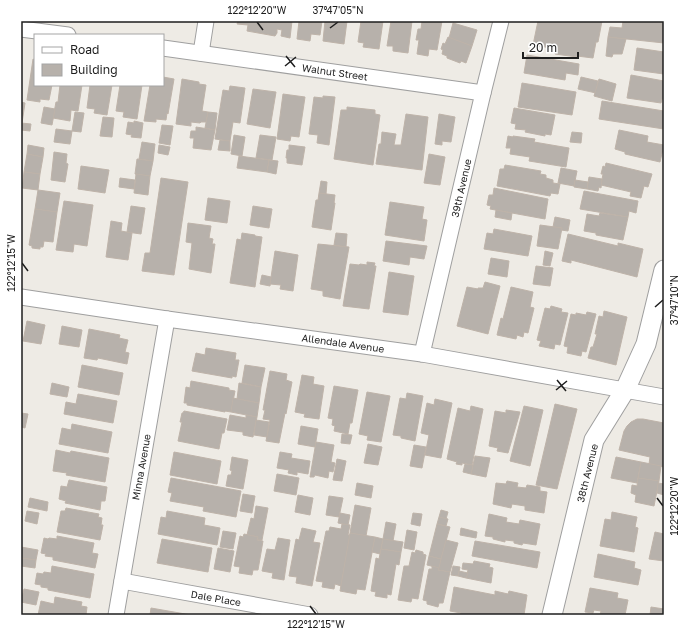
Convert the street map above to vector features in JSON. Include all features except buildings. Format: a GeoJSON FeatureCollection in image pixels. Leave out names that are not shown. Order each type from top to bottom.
{"type":"FeatureCollection","features":[{"type":"Feature","properties":{"kind":"street"},"geometry":{"type":"LineString","coordinates":[[201,53],[206,21]]}},
{"type":"Feature","properties":{"kind":"street","name":"39th Avenue"},"geometry":{"type":"LineString","coordinates":[[422,354],[501,21]]}},
{"type":"Feature","properties":{"kind":"street"},"geometry":{"type":"LineString","coordinates":[[21,29],[60,34]]}},
{"type":"Feature","properties":{"kind":"street","name":"Walnut Street"},"geometry":{"type":"LineString","coordinates":[[164,48],[483,93]]}},
{"type":"Feature","properties":{"kind":"street","name":"38th Avenue"},"geometry":{"type":"LineString","coordinates":[[552,615],[594,440],[624,390],[646,344],[664,270]]}},
{"type":"Feature","properties":{"kind":"street","name":"Allendale Avenue"},"geometry":{"type":"LineString","coordinates":[[21,297],[167,319],[422,354],[664,397]]}},
{"type":"Feature","properties":{"kind":"street","name":"Minna Avenue"},"geometry":{"type":"LineString","coordinates":[[116,615],[167,319]]}},
{"type":"Feature","properties":{"kind":"street","name":"Dale Place"},"geometry":{"type":"LineString","coordinates":[[122,581],[310,615]]}}]}
